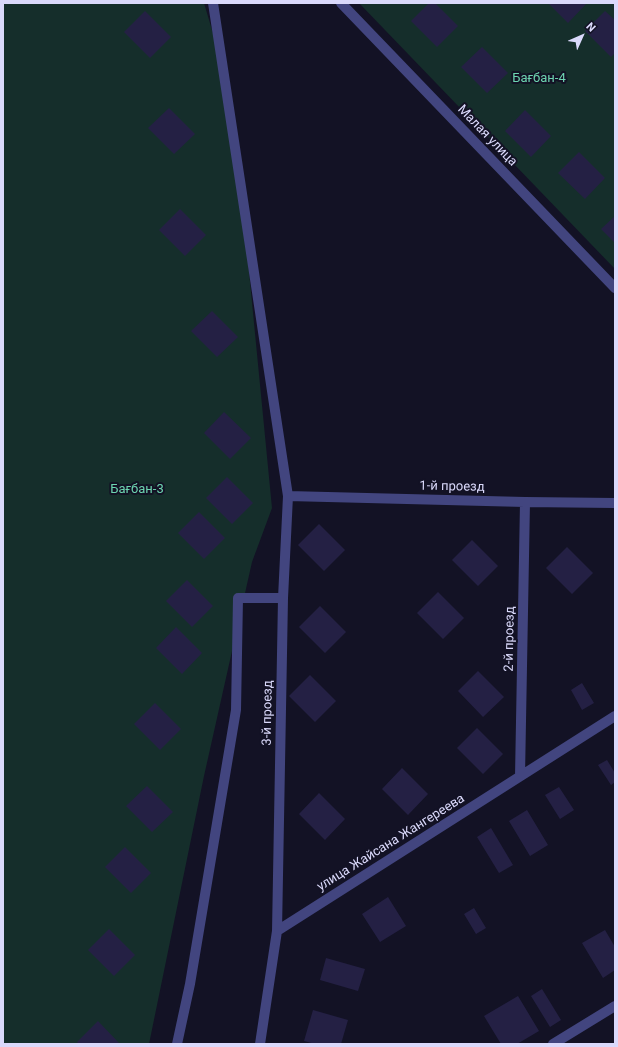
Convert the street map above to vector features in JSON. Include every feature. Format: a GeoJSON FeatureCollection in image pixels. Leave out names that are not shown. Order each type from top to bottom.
{"type":"FeatureCollection","features":[{"type":"Feature","properties":{"kind":"street","name":"3-й проезд"},"geometry":{"type":"LineString","coordinates":[[213,3],[288,496],[283,598],[278,931]]}},
{"type":"Feature","properties":{"kind":"street","name":"Малая улица"},"geometry":{"type":"LineString","coordinates":[[341,3],[615,288]]}},
{"type":"Feature","properties":{"kind":"street","name":"1-й проезд"},"geometry":{"type":"LineString","coordinates":[[288,496],[615,503]]}},
{"type":"Feature","properties":{"kind":"street","name":"2-й проезд"},"geometry":{"type":"LineString","coordinates":[[520,776],[525,502]]}},
{"type":"Feature","properties":{"kind":"street"},"geometry":{"type":"LineString","coordinates":[[177,1044],[190,984],[236,710],[238,598],[283,598]]}},
{"type":"Feature","properties":{"kind":"street","name":"улица Жайсана Жангереева"},"geometry":{"type":"LineString","coordinates":[[278,931],[615,716]]}},
{"type":"Feature","properties":{"kind":"street"},"geometry":{"type":"LineString","coordinates":[[260,1044],[278,931]]}},
{"type":"Feature","properties":{"kind":"street"},"geometry":{"type":"LineString","coordinates":[[554,1044],[615,1006]]}},
{"type":"Feature","properties":{"kind":"green space","name":"Бағбан-3"},"geometry":{"type":"Polygon","coordinates":[[[3,3],[204,3],[232,97],[272,508],[252,562],[204,776],[149,1044],[3,1044],[3,3]]]}},
{"type":"Feature","properties":{"kind":"green space","name":"Бағбан-4"},"geometry":{"type":"Polygon","coordinates":[[[359,3],[615,3],[615,269],[359,3]]]}},
{"type":"Feature","properties":{"kind":"building"},"geometry":{"type":"Polygon","coordinates":[[[429,3],[435,3],[458,26],[437,47],[411,21],[429,3]]]}},
{"type":"Feature","properties":{"kind":"building"},"geometry":{"type":"Polygon","coordinates":[[[548,3],[587,3],[568,23],[548,3]]]}},
{"type":"Feature","properties":{"kind":"building"},"geometry":{"type":"Polygon","coordinates":[[[145,11],[171,37],[150,58],[124,32],[145,11]]]}},
{"type":"Feature","properties":{"kind":"building"},"geometry":{"type":"Polygon","coordinates":[[[605,11],[615,20],[615,53],[611,57],[585,31],[605,11]]]}},
{"type":"Feature","properties":{"kind":"building"},"geometry":{"type":"Polygon","coordinates":[[[482,47],[508,73],[487,93],[461,67],[482,47]]]}},
{"type":"Feature","properties":{"kind":"building"},"geometry":{"type":"Polygon","coordinates":[[[169,108],[195,134],[174,154],[148,128],[169,108]]]}},
{"type":"Feature","properties":{"kind":"building"},"geometry":{"type":"Polygon","coordinates":[[[525,110],[551,136],[531,157],[505,131],[525,110]]]}},
{"type":"Feature","properties":{"kind":"building"},"geometry":{"type":"Polygon","coordinates":[[[579,152],[605,178],[585,199],[558,173],[579,152]]]}},
{"type":"Feature","properties":{"kind":"building"},"geometry":{"type":"Polygon","coordinates":[[[180,209],[206,235],[185,256],[159,230],[180,209]]]}},
{"type":"Feature","properties":{"kind":"building"},"geometry":{"type":"Polygon","coordinates":[[[615,216],[615,243],[601,229],[615,216]]]}},
{"type":"Feature","properties":{"kind":"building"},"geometry":{"type":"Polygon","coordinates":[[[212,311],[238,337],[217,357],[191,331],[212,311]]]}},
{"type":"Feature","properties":{"kind":"building"},"geometry":{"type":"Polygon","coordinates":[[[224,412],[251,438],[230,459],[204,433],[224,412]]]}},
{"type":"Feature","properties":{"kind":"building"},"geometry":{"type":"Polygon","coordinates":[[[227,477],[253,503],[232,524],[206,498],[227,477]]]}},
{"type":"Feature","properties":{"kind":"building"},"geometry":{"type":"Polygon","coordinates":[[[199,512],[225,538],[204,559],[178,533],[199,512]]]}},
{"type":"Feature","properties":{"kind":"building"},"geometry":{"type":"Polygon","coordinates":[[[319,524],[345,550],[324,571],[298,545],[319,524]]]}},
{"type":"Feature","properties":{"kind":"building"},"geometry":{"type":"Polygon","coordinates":[[[472,540],[498,566],[478,586],[452,560],[472,540]]]}},
{"type":"Feature","properties":{"kind":"building"},"geometry":{"type":"Polygon","coordinates":[[[567,547],[593,573],[572,594],[546,568],[567,547]]]}},
{"type":"Feature","properties":{"kind":"building"},"geometry":{"type":"Polygon","coordinates":[[[187,580],[213,606],[192,627],[166,601],[187,580]]]}},
{"type":"Feature","properties":{"kind":"building"},"geometry":{"type":"Polygon","coordinates":[[[438,592],[464,618],[443,639],[417,613],[438,592]]]}},
{"type":"Feature","properties":{"kind":"building"},"geometry":{"type":"Polygon","coordinates":[[[320,606],[346,632],[325,653],[299,627],[320,606]]]}},
{"type":"Feature","properties":{"kind":"building"},"geometry":{"type":"Polygon","coordinates":[[[176,627],[202,653],[182,674],[156,648],[176,627]]]}},
{"type":"Feature","properties":{"kind":"building"},"geometry":{"type":"Polygon","coordinates":[[[478,671],[504,697],[483,717],[458,691],[478,671]]]}},
{"type":"Feature","properties":{"kind":"building"},"geometry":{"type":"Polygon","coordinates":[[[310,675],[336,701],[315,722],[289,696],[310,675]]]}},
{"type":"Feature","properties":{"kind":"building"},"geometry":{"type":"Polygon","coordinates":[[[582,683],[594,703],[582,710],[571,690],[582,683]]]}},
{"type":"Feature","properties":{"kind":"building"},"geometry":{"type":"Polygon","coordinates":[[[155,703],[181,729],[160,750],[134,724],[155,703]]]}},
{"type":"Feature","properties":{"kind":"building"},"geometry":{"type":"Polygon","coordinates":[[[477,728],[503,754],[483,774],[457,748],[477,728]]]}},
{"type":"Feature","properties":{"kind":"building"},"geometry":{"type":"Polygon","coordinates":[[[607,760],[615,773],[615,782],[611,785],[598,765],[607,760]]]}},
{"type":"Feature","properties":{"kind":"building"},"geometry":{"type":"Polygon","coordinates":[[[402,768],[428,794],[408,815],[382,789],[402,768]]]}},
{"type":"Feature","properties":{"kind":"building"},"geometry":{"type":"Polygon","coordinates":[[[147,786],[173,812],[152,832],[126,806],[147,786]]]}},
{"type":"Feature","properties":{"kind":"building"},"geometry":{"type":"Polygon","coordinates":[[[559,787],[574,810],[560,819],[545,795],[559,787]]]}},
{"type":"Feature","properties":{"kind":"building"},"geometry":{"type":"Polygon","coordinates":[[[319,793],[345,819],[325,840],[299,814],[319,793]]]}},
{"type":"Feature","properties":{"kind":"building"},"geometry":{"type":"Polygon","coordinates":[[[527,810],[548,845],[530,856],[509,821],[527,810]]]}},
{"type":"Feature","properties":{"kind":"building"},"geometry":{"type":"Polygon","coordinates":[[[491,828],[513,865],[499,873],[477,837],[491,828]]]}},
{"type":"Feature","properties":{"kind":"building"},"geometry":{"type":"Polygon","coordinates":[[[125,847],[151,873],[131,893],[105,867],[125,847]]]}},
{"type":"Feature","properties":{"kind":"building"},"geometry":{"type":"Polygon","coordinates":[[[388,897],[406,926],[380,942],[362,914],[388,897]]]}},
{"type":"Feature","properties":{"kind":"building"},"geometry":{"type":"Polygon","coordinates":[[[474,908],[486,928],[476,934],[464,914],[474,908]]]}},
{"type":"Feature","properties":{"kind":"building"},"geometry":{"type":"Polygon","coordinates":[[[109,929],[135,955],[114,976],[88,950],[109,929]]]}},
{"type":"Feature","properties":{"kind":"building"},"geometry":{"type":"Polygon","coordinates":[[[605,930],[615,947],[615,970],[603,978],[582,943],[605,930]]]}},
{"type":"Feature","properties":{"kind":"building"},"geometry":{"type":"Polygon","coordinates":[[[326,958],[365,969],[358,991],[320,980],[326,958]]]}},
{"type":"Feature","properties":{"kind":"building"},"geometry":{"type":"Polygon","coordinates":[[[542,989],[561,1020],[550,1027],[531,996],[542,989]]]}},
{"type":"Feature","properties":{"kind":"building"},"geometry":{"type":"Polygon","coordinates":[[[518,996],[539,1031],[517,1044],[501,1044],[484,1016],[518,996]]]}},
{"type":"Feature","properties":{"kind":"building"},"geometry":{"type":"Polygon","coordinates":[[[313,1010],[348,1020],[341,1044],[315,1044],[304,1041],[313,1010]]]}},
{"type":"Feature","properties":{"kind":"building"},"geometry":{"type":"Polygon","coordinates":[[[98,1021],[120,1044],[79,1044],[77,1042],[98,1021]]]}}]}
